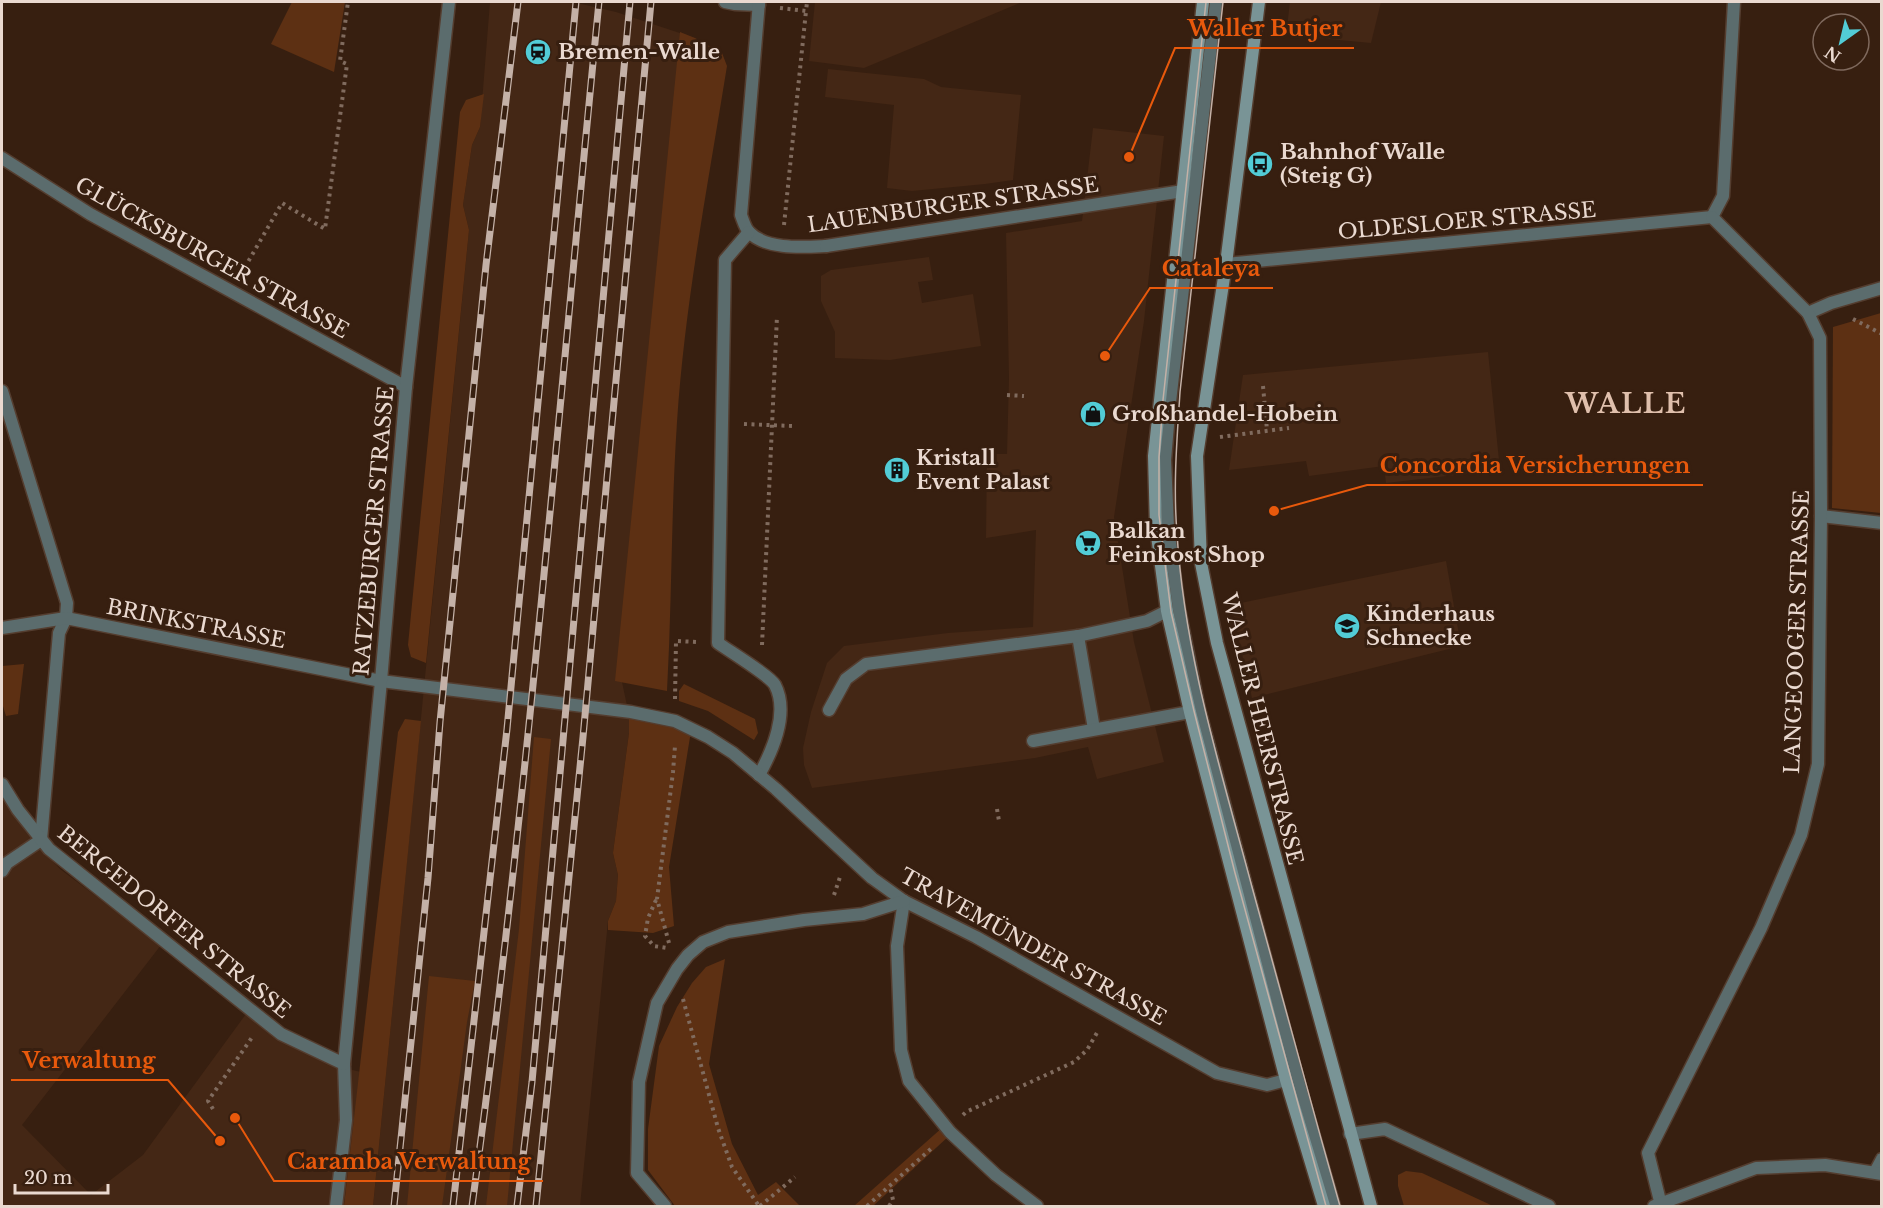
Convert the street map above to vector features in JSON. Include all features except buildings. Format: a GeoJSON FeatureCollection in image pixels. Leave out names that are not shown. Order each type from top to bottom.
{"type":"FeatureCollection","features":[{"type":"Feature","properties":{"kind":"main road"},"geometry":{"type":"LineString","coordinates":[[1203,2],[1154,456],[1156,528],[1167,611],[1190,712],[1286,1080],[1324,1206]]}},
{"type":"Feature","properties":{"kind":"main road","name":"WALLER HEERSTRASSE"},"geometry":{"type":"LineString","coordinates":[[1259,2],[1226,264],[1197,456],[1202,563],[1217,643],[1371,1206]]}},
{"type":"Feature","properties":{"kind":"street","name":"RATZEBURGER STRASSE"},"geometry":{"type":"LineString","coordinates":[[336,1206],[346,1120],[344,1064],[381,681],[406,387],[449,2]]}},
{"type":"Feature","properties":{"kind":"street"},"geometry":{"type":"LineString","coordinates":[[725,2],[759,3],[741,215],[749,232],[725,260],[718,643],[774,683],[782,707],[769,756],[759,775]]}},
{"type":"Feature","properties":{"kind":"street"},"geometry":{"type":"LineString","coordinates":[[1216,2],[1170,402],[1165,460],[1168,527],[1179,609],[1199,709],[1300,1088],[1334,1206]]}},
{"type":"Feature","properties":{"kind":"street"},"geometry":{"type":"LineString","coordinates":[[1734,2],[1723,196],[1712,217],[1808,313],[1831,303],[1881,288]]}},
{"type":"Feature","properties":{"kind":"street","name":"GLÜCKSBURGER STRASSE"},"geometry":{"type":"LineString","coordinates":[[2,158],[90,214],[230,293],[406,387]]}},
{"type":"Feature","properties":{"kind":"street","name":"LAUENBURGER STRASSE"},"geometry":{"type":"LineString","coordinates":[[749,232],[771,245],[826,246],[1183,191]]}},
{"type":"Feature","properties":{"kind":"street","name":"OLDESLOER STRASSE"},"geometry":{"type":"LineString","coordinates":[[1226,264],[1712,217]]}},
{"type":"Feature","properties":{"kind":"street","name":"LANGEOOGER STRASSE"},"geometry":{"type":"LineString","coordinates":[[1658,1206],[1648,1153],[1761,928],[1802,836],[1818,764],[1821,516],[1820,338],[1808,313]]}},
{"type":"Feature","properties":{"kind":"street"},"geometry":{"type":"LineString","coordinates":[[2,391],[67,603],[66,618],[59,633],[41,840],[8,863],[2,871]]}},
{"type":"Feature","properties":{"kind":"street"},"geometry":{"type":"LineString","coordinates":[[1821,516],[1881,523]]}},
{"type":"Feature","properties":{"kind":"street"},"geometry":{"type":"LineString","coordinates":[[829,710],[846,679],[866,664],[1078,636],[1147,621],[1167,611]]}},
{"type":"Feature","properties":{"kind":"street","name":"BRINKSTRASSE"},"geometry":{"type":"LineString","coordinates":[[2,628],[66,618],[381,681]]}},
{"type":"Feature","properties":{"kind":"street"},"geometry":{"type":"LineString","coordinates":[[1078,636],[1095,729]]}},
{"type":"Feature","properties":{"kind":"street","name":"TRAVEMÜNDER STRASSE"},"geometry":{"type":"LineString","coordinates":[[381,681],[631,712],[675,722],[733,753],[872,878],[904,901],[976,937],[1217,1072],[1267,1085],[1286,1080]]}},
{"type":"Feature","properties":{"kind":"street"},"geometry":{"type":"LineString","coordinates":[[1033,741],[1190,712]]}},
{"type":"Feature","properties":{"kind":"street","name":"BERGEDORFER STRASSE"},"geometry":{"type":"LineString","coordinates":[[2,784],[18,810],[49,849],[263,1021],[281,1034],[344,1064]]}},
{"type":"Feature","properties":{"kind":"street"},"geometry":{"type":"LineString","coordinates":[[665,1206],[637,1173],[639,1082],[657,1003],[677,969],[703,942],[728,932],[863,914],[904,901],[897,946],[901,1050],[909,1081],[950,1132],[996,1175],[1037,1206]]}},
{"type":"Feature","properties":{"kind":"street"},"geometry":{"type":"LineString","coordinates":[[1350,1134],[1385,1129],[1549,1206]]}},
{"type":"Feature","properties":{"kind":"street"},"geometry":{"type":"LineString","coordinates":[[1658,1206],[1755,1168],[1825,1165],[1878,1173],[1881,1159]]}},
{"type":"Feature","properties":{"kind":"path"},"geometry":{"type":"LineString","coordinates":[[230,293],[282,203],[325,230],[347,64],[340,61],[348,2]]}},
{"type":"Feature","properties":{"kind":"path"},"geometry":{"type":"LineString","coordinates":[[782,245],[807,2]]}},
{"type":"Feature","properties":{"kind":"path"},"geometry":{"type":"LineString","coordinates":[[759,3],[806,11]]}},
{"type":"Feature","properties":{"kind":"path"},"geometry":{"type":"LineString","coordinates":[[764,610],[777,316]]}},
{"type":"Feature","properties":{"kind":"path"},"geometry":{"type":"LineString","coordinates":[[1263,386],[1267,430]]}},
{"type":"Feature","properties":{"kind":"path"},"geometry":{"type":"LineString","coordinates":[[1007,395],[1024,396]]}},
{"type":"Feature","properties":{"kind":"path"},"geometry":{"type":"LineString","coordinates":[[742,423],[792,426]]}},
{"type":"Feature","properties":{"kind":"path"},"geometry":{"type":"LineString","coordinates":[[1199,440],[1289,428]]}},
{"type":"Feature","properties":{"kind":"path"},"geometry":{"type":"LineString","coordinates":[[674,690],[676,652]]}},
{"type":"Feature","properties":{"kind":"path"},"geometry":{"type":"LineString","coordinates":[[657,899],[671,949],[654,946],[645,936],[648,918],[657,899],[675,759]]}},
{"type":"Feature","properties":{"kind":"path"},"geometry":{"type":"LineString","coordinates":[[997,809],[999,821]]}},
{"type":"Feature","properties":{"kind":"path"},"geometry":{"type":"LineString","coordinates":[[825,918],[848,856]]}},
{"type":"Feature","properties":{"kind":"path"},"geometry":{"type":"LineString","coordinates":[[677,969],[732,1167],[760,1206],[795,1177]]}},
{"type":"Feature","properties":{"kind":"path"},"geometry":{"type":"LineString","coordinates":[[867,1206],[950,1132],[966,1112],[1074,1062],[1087,1050],[1109,1011]]}},
{"type":"Feature","properties":{"kind":"path"},"geometry":{"type":"LineString","coordinates":[[213,1109],[208,1101],[263,1021]]}},
{"type":"Feature","properties":{"kind":"path"},"geometry":{"type":"LineString","coordinates":[[889,1206],[893,1200],[890,1186]]}},
{"type":"Feature","properties":{"kind":"shaded area"},"geometry":{"type":"Polygon","coordinates":[[[292,2],[345,2],[334,72],[271,44],[292,2]]]}},
{"type":"Feature","properties":{"kind":"shaded area"},"geometry":{"type":"Polygon","coordinates":[[[490,2],[573,2],[616,12],[695,38],[622,682],[629,715],[629,733],[613,853],[618,875],[616,901],[608,921],[580,1206],[373,1206],[469,230],[463,205],[472,145],[480,127],[490,2]]]}},
{"type":"Feature","properties":{"kind":"shaded area"},"geometry":{"type":"Polygon","coordinates":[[[815,2],[1022,2],[864,68],[809,61],[815,2]]]}},
{"type":"Feature","properties":{"kind":"shaded area"},"geometry":{"type":"Polygon","coordinates":[[[1290,2],[1381,2],[1371,43],[1286,35],[1290,2]]]}},
{"type":"Feature","properties":{"kind":"shaded area"},"geometry":{"type":"Polygon","coordinates":[[[680,32],[722,53],[727,66],[698,243],[681,377],[675,456],[667,691],[615,681],[680,32]]]}},
{"type":"Feature","properties":{"kind":"shaded area"},"geometry":{"type":"Polygon","coordinates":[[[828,69],[924,79],[941,87],[1021,95],[1013,180],[912,191],[887,188],[894,105],[825,97],[828,69]]]}},
{"type":"Feature","properties":{"kind":"shaded area"},"geometry":{"type":"Polygon","coordinates":[[[484,94],[480,127],[472,145],[463,205],[469,230],[426,663],[411,657],[408,645],[460,112],[466,100],[484,94]]]}},
{"type":"Feature","properties":{"kind":"shaded area"},"geometry":{"type":"Polygon","coordinates":[[[1093,128],[1164,136],[1144,321],[1114,517],[1134,642],[1164,762],[1097,779],[1088,747],[1035,758],[812,788],[804,765],[803,748],[811,712],[827,663],[844,646],[948,633],[1033,627],[1036,530],[986,538],[987,454],[1007,454],[1009,378],[1006,233],[1082,221],[1093,128]]]}},
{"type":"Feature","properties":{"kind":"shaded area"},"geometry":{"type":"Polygon","coordinates":[[[929,257],[933,280],[918,282],[922,303],[973,294],[981,346],[890,360],[835,358],[835,332],[821,301],[821,276],[831,270],[929,257]]]}},
{"type":"Feature","properties":{"kind":"shaded area"},"geometry":{"type":"Polygon","coordinates":[[[1881,313],[1881,513],[1832,508],[1833,327],[1881,313]]]}},
{"type":"Feature","properties":{"kind":"shaded area"},"geometry":{"type":"Polygon","coordinates":[[[1488,352],[1500,470],[1386,483],[1384,466],[1309,476],[1306,461],[1229,470],[1243,375],[1488,352]]]}},
{"type":"Feature","properties":{"kind":"shaded area","name":"Kinderhaus Schnecke"},"geometry":{"type":"Polygon","coordinates":[[[1446,561],[1461,646],[1252,698],[1231,605],[1446,561]]]}},
{"type":"Feature","properties":{"kind":"shaded area"},"geometry":{"type":"Polygon","coordinates":[[[24,664],[18,714],[6,716],[2,703],[2,666],[24,664]]]}},
{"type":"Feature","properties":{"kind":"shaded area"},"geometry":{"type":"Polygon","coordinates":[[[684,684],[755,719],[758,733],[754,740],[708,711],[679,701],[679,691],[684,684]]]}},
{"type":"Feature","properties":{"kind":"shaded area"},"geometry":{"type":"Polygon","coordinates":[[[629,715],[691,731],[669,867],[674,926],[653,933],[608,930],[608,921],[616,901],[618,875],[613,853],[629,733],[629,715]]]}},
{"type":"Feature","properties":{"kind":"shaded area"},"geometry":{"type":"Polygon","coordinates":[[[405,719],[421,721],[373,1206],[344,1206],[398,732],[405,719]]]}},
{"type":"Feature","properties":{"kind":"shaded area"},"geometry":{"type":"Polygon","coordinates":[[[534,737],[551,739],[507,1206],[486,1206],[519,929],[534,737]]]}},
{"type":"Feature","properties":{"kind":"shaded area"},"geometry":{"type":"Polygon","coordinates":[[[2,790],[25,831],[60,869],[161,945],[22,1125],[91,1195],[143,1155],[246,1014],[344,1068],[361,1072],[344,1206],[2,1206],[2,790]]]}},
{"type":"Feature","properties":{"kind":"shaded area"},"geometry":{"type":"Polygon","coordinates":[[[725,959],[709,1064],[732,1144],[758,1195],[776,1182],[800,1206],[675,1206],[648,1170],[648,1129],[659,1046],[677,1007],[692,983],[706,967],[725,959]]]}},
{"type":"Feature","properties":{"kind":"shaded area"},"geometry":{"type":"Polygon","coordinates":[[[429,976],[475,981],[467,1022],[442,1206],[407,1206],[429,976]]]}},
{"type":"Feature","properties":{"kind":"shaded area"},"geometry":{"type":"Polygon","coordinates":[[[943,1127],[950,1135],[873,1206],[854,1206],[943,1127]]]}},
{"type":"Feature","properties":{"kind":"shaded area"},"geometry":{"type":"Polygon","coordinates":[[[1406,1171],[1422,1173],[1493,1206],[1404,1206],[1398,1186],[1398,1175],[1406,1171]]]}},
{"type":"Feature","properties":{"kind":"tram line"},"geometry":{"type":"LineString","coordinates":[[1206,2],[1163,400],[1159,457],[1159,515],[1171,612],[1194,711],[1235,873],[1326,1206]]}},
{"type":"Feature","properties":{"kind":"tram line"},"geometry":{"type":"LineString","coordinates":[[1223,2],[1180,392],[1175,498],[1181,578],[1187,623],[1216,756],[1340,1206]]}},
{"type":"Feature","properties":{"kind":"railway"},"geometry":{"type":"LineString","coordinates":[[394,1206],[428,878],[440,722],[486,265],[518,2]]}},
{"type":"Feature","properties":{"kind":"railway"},"geometry":{"type":"LineString","coordinates":[[453,1206],[507,729],[576,2]]}},
{"type":"Feature","properties":{"kind":"railway"},"geometry":{"type":"LineString","coordinates":[[472,1206],[492,1056],[526,755],[599,2]]}},
{"type":"Feature","properties":{"kind":"railway"},"geometry":{"type":"LineString","coordinates":[[517,1206],[532,1082],[630,2]]}},
{"type":"Feature","properties":{"kind":"railway"},"geometry":{"type":"LineString","coordinates":[[536,1206],[583,737],[651,2]]}},
{"type":"Feature","properties":{"kind":"place","name":"Bremen-Walle"},"geometry":{"type":"Point","coordinates":[538,52]}},
{"type":"Feature","properties":{"kind":"place","name":"Waller Butjer"},"geometry":{"type":"Point","coordinates":[1129,157]}},
{"type":"Feature","properties":{"kind":"place","name":"Bahnhof Walle (Steig G)"},"geometry":{"type":"Point","coordinates":[1260,164]}},
{"type":"Feature","properties":{"kind":"place","name":"Cataleya"},"geometry":{"type":"Point","coordinates":[1105,356]}},
{"type":"Feature","properties":{"kind":"place","name":"Großhandel-Hobein"},"geometry":{"type":"Point","coordinates":[1093,414]}},
{"type":"Feature","properties":{"kind":"place","name":"Kristall Event Palast"},"geometry":{"type":"Point","coordinates":[897,470]}},
{"type":"Feature","properties":{"kind":"place","name":"Concordia Versicherungen"},"geometry":{"type":"Point","coordinates":[1274,511]}},
{"type":"Feature","properties":{"kind":"place","name":"Balkan Feinkost Shop"},"geometry":{"type":"Point","coordinates":[1088,543]}},
{"type":"Feature","properties":{"kind":"place","name":"Kinderhaus Schnecke"},"geometry":{"type":"Point","coordinates":[1347,626]}},
{"type":"Feature","properties":{"kind":"place","name":"Caramba Verwaltung"},"geometry":{"type":"Point","coordinates":[235,1118]}},
{"type":"Feature","properties":{"kind":"place","name":"Verwaltung"},"geometry":{"type":"Point","coordinates":[220,1141]}},
{"type":"Feature","properties":{"kind":"district","name":"WALLE"},"geometry":{"type":"Point","coordinates":[1626,403]}}]}
